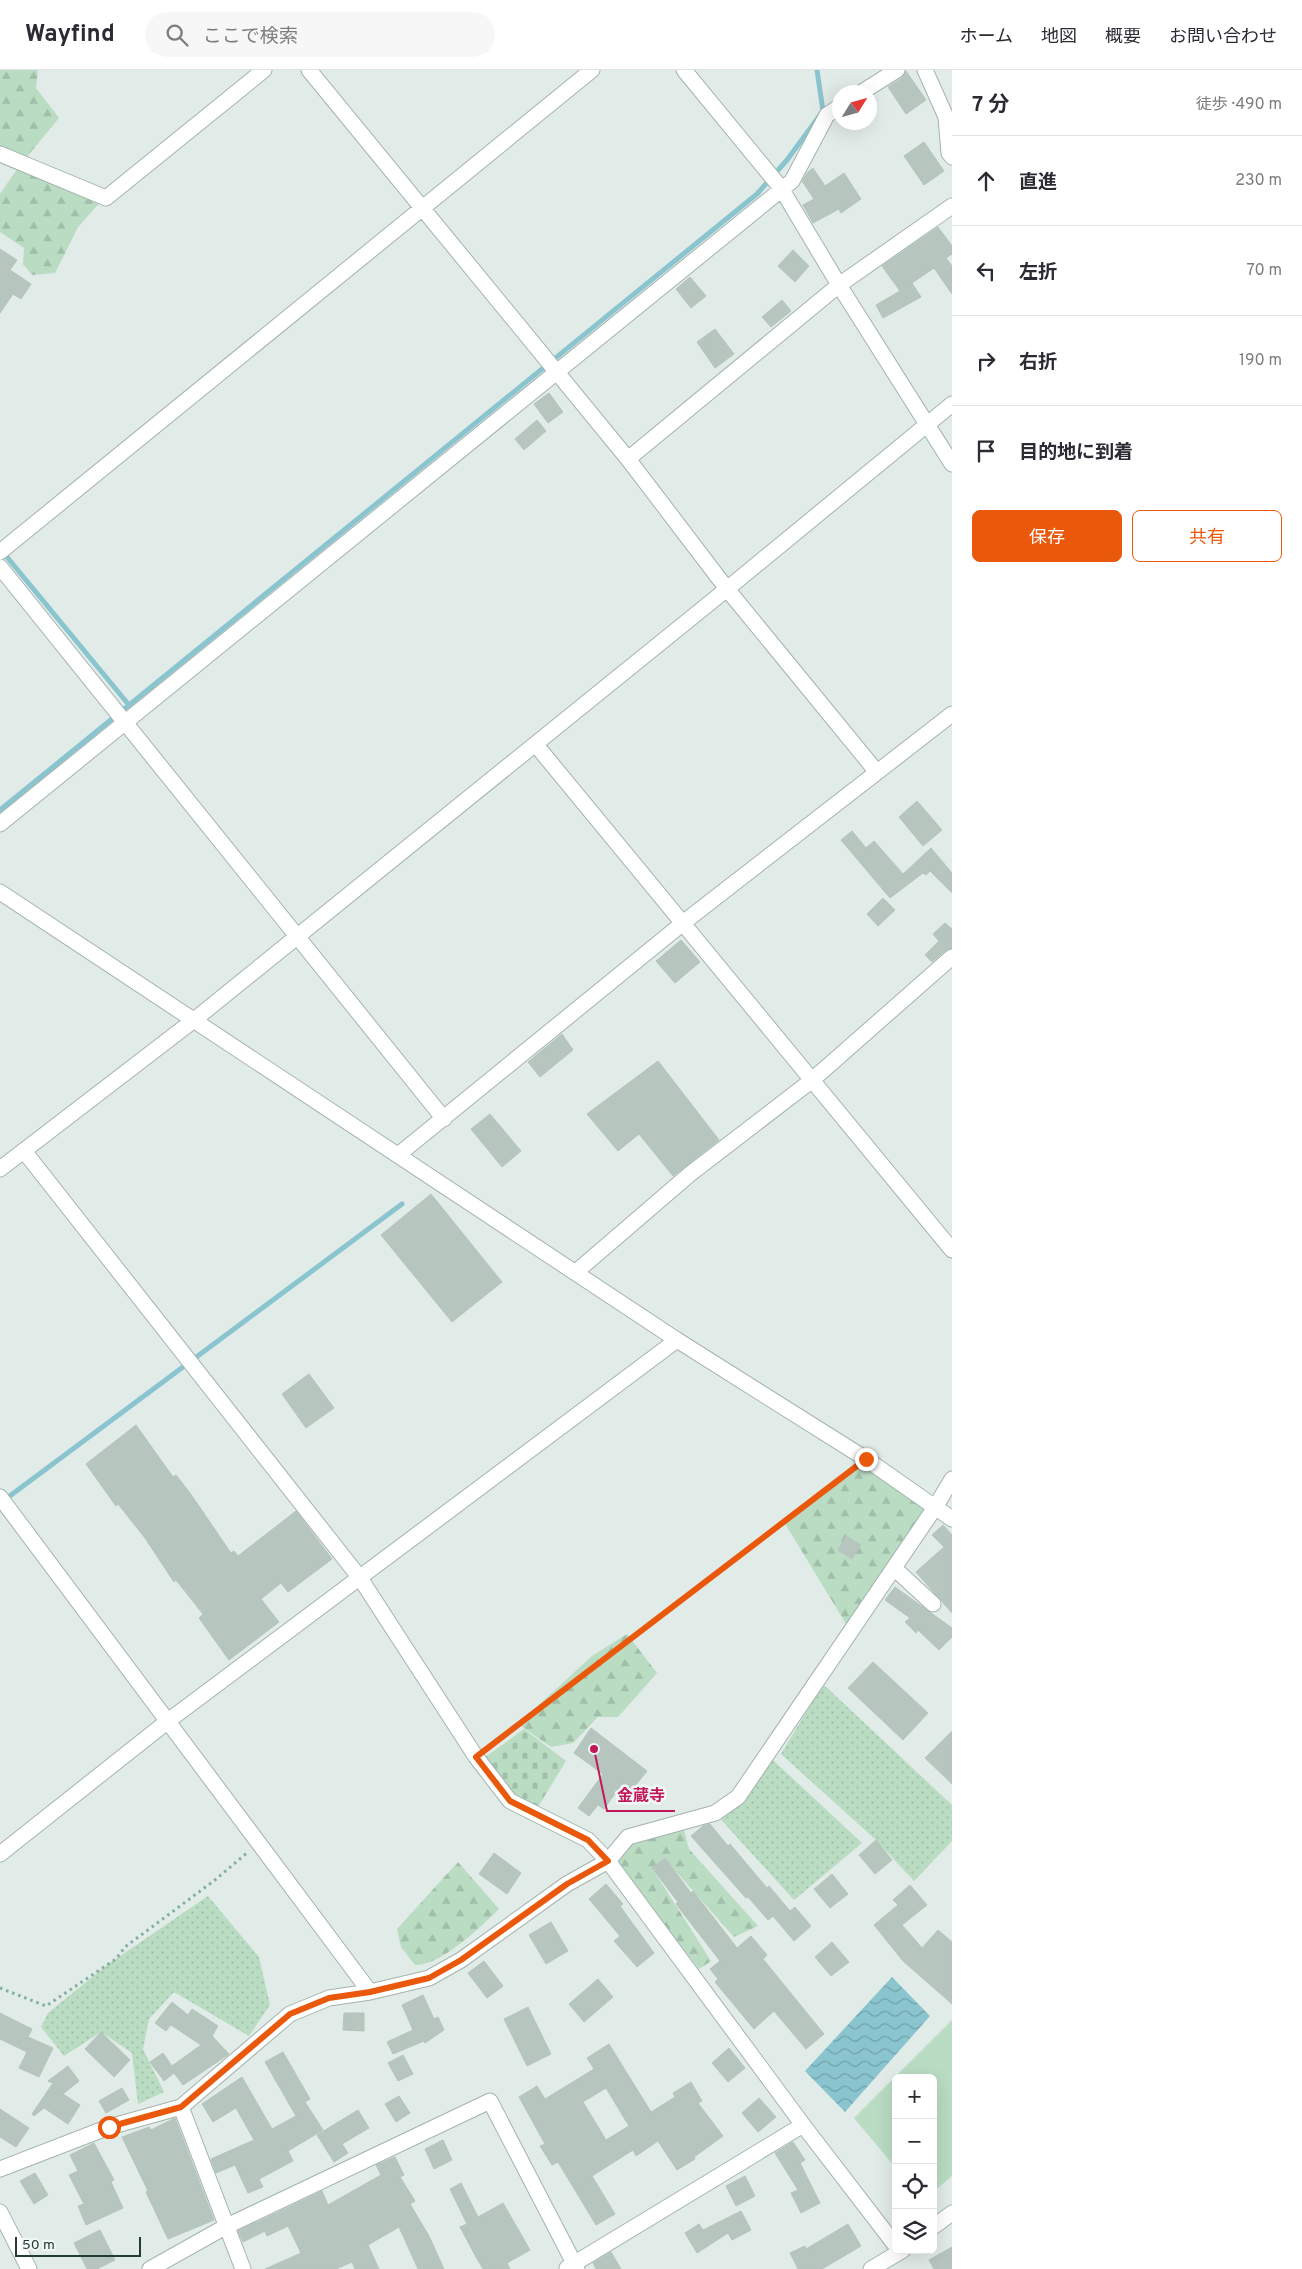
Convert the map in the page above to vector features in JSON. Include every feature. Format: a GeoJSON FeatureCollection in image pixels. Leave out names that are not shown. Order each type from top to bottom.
{"type":"FeatureCollection","features":[{"type":"Feature","properties":{"kind":"street"},"geometry":{"type":"LineString","coordinates":[[0,154],[106,198],[264,70]]}},
{"type":"Feature","properties":{"kind":"street"},"geometry":{"type":"LineString","coordinates":[[309,70],[628,459],[727,589],[876,771]]}},
{"type":"Feature","properties":{"kind":"street"},"geometry":{"type":"LineString","coordinates":[[0,552],[592,70]]}},
{"type":"Feature","properties":{"kind":"street"},"geometry":{"type":"LineString","coordinates":[[684,70],[781,188],[839,285],[952,464]]}},
{"type":"Feature","properties":{"kind":"street"},"geometry":{"type":"LineString","coordinates":[[873,85],[897,70]]}},
{"type":"Feature","properties":{"kind":"street"},"geometry":{"type":"LineString","coordinates":[[925,70],[946,117],[949,153],[952,157]]}},
{"type":"Feature","properties":{"kind":"street"},"geometry":{"type":"LineString","coordinates":[[0,824],[126,724],[781,188],[792,181],[827,115],[832,112]]}},
{"type":"Feature","properties":{"kind":"street"},"geometry":{"type":"LineString","coordinates":[[628,459],[839,285],[952,206]]}},
{"type":"Feature","properties":{"kind":"street"},"geometry":{"type":"LineString","coordinates":[[0,1169],[194,1020],[296,936],[536,745],[952,404]]}},
{"type":"Feature","properties":{"kind":"street"},"geometry":{"type":"LineString","coordinates":[[0,567],[444,1119]]}},
{"type":"Feature","properties":{"kind":"street"},"geometry":{"type":"LineString","coordinates":[[398,1156],[683,923],[876,771],[952,714]]}},
{"type":"Feature","properties":{"kind":"street"},"geometry":{"type":"LineString","coordinates":[[536,745],[952,1250]]}},
{"type":"Feature","properties":{"kind":"street"},"geometry":{"type":"LineString","coordinates":[[0,892],[676,1340],[866,1459],[936,1506],[952,1519]]}},
{"type":"Feature","properties":{"kind":"street"},"geometry":{"type":"LineString","coordinates":[[576,1272],[690,1174],[811,1081],[952,957]]}},
{"type":"Feature","properties":{"kind":"street"},"geometry":{"type":"LineString","coordinates":[[24,1151],[360,1578],[476,1757],[510,1801],[588,1840],[608,1861],[803,2125],[892,2240]]}},
{"type":"Feature","properties":{"kind":"street"},"geometry":{"type":"LineString","coordinates":[[0,1854],[168,1721],[676,1340]]}},
{"type":"Feature","properties":{"kind":"street"},"geometry":{"type":"LineString","coordinates":[[0,2169],[109,2127],[181,2107],[290,2014],[329,1998],[370,1992],[429,1978],[461,1960],[567,1884],[608,1861],[628,1837],[715,1813],[738,1797],[936,1506],[952,1479]]}},
{"type":"Feature","properties":{"kind":"street"},"geometry":{"type":"LineString","coordinates":[[0,1496],[370,1992]]}},
{"type":"Feature","properties":{"kind":"street"},"geometry":{"type":"LineString","coordinates":[[894,1568],[933,1604]]}},
{"type":"Feature","properties":{"kind":"street"},"geometry":{"type":"LineString","coordinates":[[150,2269],[225,2227],[490,2101],[572,2267],[803,2125]]}},
{"type":"Feature","properties":{"kind":"street"},"geometry":{"type":"LineString","coordinates":[[181,2107],[225,2227],[243,2269]]}},
{"type":"Feature","properties":{"kind":"street"},"geometry":{"type":"LineString","coordinates":[[0,2212],[28,2269]]}},
{"type":"Feature","properties":{"kind":"street"},"geometry":{"type":"LineString","coordinates":[[937,2224],[952,2213]]}},
{"type":"Feature","properties":{"kind":"street"},"geometry":{"type":"LineString","coordinates":[[871,2269],[894,2254]]}},
{"type":"Feature","properties":{"kind":"path"},"geometry":{"type":"LineString","coordinates":[[476,1757],[866,1459]]}},
{"type":"Feature","properties":{"kind":"path"},"geometry":{"type":"LineString","coordinates":[[0,1988],[46,2006],[116,1959],[125,1947],[215,1880],[258,1843]]}},
{"type":"Feature","properties":{"kind":"green space"},"geometry":{"type":"Polygon","coordinates":[[[0,70],[38,70],[36,88],[59,118],[26,158],[104,198],[78,227],[55,273],[32,275],[23,264],[24,248],[0,232],[0,194],[22,162],[0,154],[0,70]]]}},
{"type":"Feature","properties":{"kind":"green space"},"geometry":{"type":"Polygon","coordinates":[[[866,1459],[936,1506],[851,1632],[784,1522],[866,1459]]]}},
{"type":"Feature","properties":{"kind":"green space"},"geometry":{"type":"Polygon","coordinates":[[[627,1634],[657,1673],[618,1717],[598,1717],[573,1743],[551,1747],[518,1724],[592,1656],[627,1634]]]}},
{"type":"Feature","properties":{"kind":"green space"},"geometry":{"type":"Polygon","coordinates":[[[823,1684],[952,1805],[952,1841],[914,1881],[876,1840],[781,1754],[823,1684]]]}},
{"type":"Feature","properties":{"kind":"green space"},"geometry":{"type":"Polygon","coordinates":[[[524,1729],[566,1761],[536,1810],[510,1801],[480,1761],[524,1729]]]}},
{"type":"Feature","properties":{"kind":"green space"},"geometry":{"type":"Polygon","coordinates":[[[766,1757],[774,1761],[862,1843],[794,1900],[715,1813],[766,1757]]]}},
{"type":"Feature","properties":{"kind":"green space"},"geometry":{"type":"Polygon","coordinates":[[[682,1823],[689,1849],[758,1926],[734,1937],[664,1858],[652,1868],[711,1961],[699,1969],[615,1861],[628,1837],[682,1823]]]}},
{"type":"Feature","properties":{"kind":"green space"},"geometry":{"type":"Polygon","coordinates":[[[458,1862],[499,1909],[448,1953],[425,1964],[415,1965],[401,1947],[397,1929],[458,1862]]]}},
{"type":"Feature","properties":{"kind":"green space"},"geometry":{"type":"Polygon","coordinates":[[[208,1896],[259,1957],[270,2005],[249,2036],[174,1992],[149,2019],[143,2049],[164,2092],[138,2104],[132,2053],[101,2032],[64,2056],[41,2027],[48,2013],[107,1965],[208,1896]]]}},
{"type":"Feature","properties":{"kind":"green space"},"geometry":{"type":"Polygon","coordinates":[[[952,2020],[952,2176],[937,2189],[937,2074],[898,2074],[952,2020]]]}},
{"type":"Feature","properties":{"kind":"green space"},"geometry":{"type":"Polygon","coordinates":[[[892,2080],[892,2163],[854,2118],[892,2080]]]}},
{"type":"Feature","properties":{"kind":"water"},"geometry":{"type":"Polygon","coordinates":[[[892,1977],[930,2016],[845,2112],[805,2071],[892,1977]]]}},
{"type":"Feature","properties":{"kind":"building"},"geometry":{"type":"Polygon","coordinates":[[[906,71],[926,100],[906,114],[888,87],[902,78],[906,71]]]}},
{"type":"Feature","properties":{"kind":"building"},"geometry":{"type":"Polygon","coordinates":[[[924,142],[944,171],[924,185],[904,156],[924,142]]]}},
{"type":"Feature","properties":{"kind":"building"},"geometry":{"type":"Polygon","coordinates":[[[813,168],[825,186],[844,173],[861,199],[841,213],[839,209],[813,223],[803,205],[814,199],[802,181],[813,168]]]}},
{"type":"Feature","properties":{"kind":"building"},"geometry":{"type":"Polygon","coordinates":[[[938,227],[952,246],[952,254],[946,258],[952,266],[952,294],[934,268],[912,283],[921,297],[883,318],[876,305],[900,291],[882,266],[938,227]]]}},
{"type":"Feature","properties":{"kind":"building"},"geometry":{"type":"Polygon","coordinates":[[[0,249],[17,260],[10,270],[31,284],[21,299],[13,294],[0,313],[0,249]]]}},
{"type":"Feature","properties":{"kind":"building"},"geometry":{"type":"Polygon","coordinates":[[[793,250],[809,266],[795,282],[778,266],[793,250]]]}},
{"type":"Feature","properties":{"kind":"building"},"geometry":{"type":"Polygon","coordinates":[[[690,277],[706,296],[691,308],[676,289],[690,277]]]}},
{"type":"Feature","properties":{"kind":"building"},"geometry":{"type":"Polygon","coordinates":[[[782,300],[791,311],[771,327],[762,317],[782,300]]]}},
{"type":"Feature","properties":{"kind":"building"},"geometry":{"type":"Polygon","coordinates":[[[715,329],[734,354],[715,368],[697,342],[715,329]]]}},
{"type":"Feature","properties":{"kind":"building"},"geometry":{"type":"Polygon","coordinates":[[[549,393],[563,412],[548,423],[534,404],[549,393]]]}},
{"type":"Feature","properties":{"kind":"building"},"geometry":{"type":"Polygon","coordinates":[[[537,420],[546,431],[524,450],[515,439],[537,420]]]}},
{"type":"Feature","properties":{"kind":"building"},"geometry":{"type":"Polygon","coordinates":[[[917,801],[942,830],[923,846],[899,817],[917,801]]]}},
{"type":"Feature","properties":{"kind":"building"},"geometry":{"type":"Polygon","coordinates":[[[852,831],[866,848],[874,841],[903,874],[931,848],[952,873],[952,893],[930,871],[926,875],[923,873],[890,898],[841,840],[852,831]]]}},
{"type":"Feature","properties":{"kind":"building"},"geometry":{"type":"Polygon","coordinates":[[[883,898],[895,910],[878,926],[867,914],[883,898]]]}},
{"type":"Feature","properties":{"kind":"building"},"geometry":{"type":"Polygon","coordinates":[[[945,923],[952,929],[952,948],[946,950],[932,962],[925,955],[939,941],[933,934],[945,923]]]}},
{"type":"Feature","properties":{"kind":"building"},"geometry":{"type":"Polygon","coordinates":[[[681,940],[700,962],[675,983],[656,961],[681,940]]]}},
{"type":"Feature","properties":{"kind":"building"},"geometry":{"type":"Polygon","coordinates":[[[562,1034],[573,1050],[540,1077],[528,1062],[562,1034]]]}},
{"type":"Feature","properties":{"kind":"building"},"geometry":{"type":"Polygon","coordinates":[[[658,1061],[719,1140],[673,1176],[639,1134],[618,1151],[587,1114],[658,1061]]]}},
{"type":"Feature","properties":{"kind":"building"},"geometry":{"type":"Polygon","coordinates":[[[490,1114],[521,1151],[502,1167],[471,1129],[490,1114]]]}},
{"type":"Feature","properties":{"kind":"building"},"geometry":{"type":"Polygon","coordinates":[[[431,1194],[502,1282],[452,1322],[381,1235],[431,1194]]]}},
{"type":"Feature","properties":{"kind":"building"},"geometry":{"type":"Polygon","coordinates":[[[309,1374],[334,1408],[306,1428],[282,1394],[309,1374]]]}},
{"type":"Feature","properties":{"kind":"building"},"geometry":{"type":"Polygon","coordinates":[[[136,1425],[173,1477],[176,1475],[190,1493],[231,1553],[234,1551],[238,1556],[296,1511],[332,1559],[288,1592],[281,1583],[261,1599],[279,1622],[229,1660],[199,1618],[203,1614],[176,1580],[174,1582],[145,1538],[118,1504],[116,1506],[86,1464],[136,1425]]]}},
{"type":"Feature","properties":{"kind":"building"},"geometry":{"type":"Polygon","coordinates":[[[943,1525],[952,1535],[952,1613],[916,1572],[944,1547],[932,1535],[943,1525]]]}},
{"type":"Feature","properties":{"kind":"building"},"geometry":{"type":"Polygon","coordinates":[[[846,1536],[861,1545],[852,1559],[838,1550],[846,1536]]]}},
{"type":"Feature","properties":{"kind":"building"},"geometry":{"type":"Polygon","coordinates":[[[895,1587],[952,1628],[952,1637],[939,1650],[918,1630],[916,1633],[905,1622],[910,1618],[885,1600],[895,1587]]]}},
{"type":"Feature","properties":{"kind":"building"},"geometry":{"type":"Polygon","coordinates":[[[873,1662],[928,1713],[903,1740],[848,1688],[873,1662]]]}},
{"type":"Feature","properties":{"kind":"building"},"geometry":{"type":"Polygon","coordinates":[[[591,1728],[647,1771],[631,1791],[622,1784],[604,1809],[598,1805],[589,1816],[578,1808],[603,1774],[574,1753],[591,1728]]]}},
{"type":"Feature","properties":{"kind":"building"},"geometry":{"type":"Polygon","coordinates":[[[952,1731],[952,1784],[925,1758],[952,1731]]]}},
{"type":"Feature","properties":{"kind":"building"},"geometry":{"type":"Polygon","coordinates":[[[710,1824],[728,1846],[730,1844],[767,1888],[769,1886],[790,1911],[795,1907],[811,1926],[794,1941],[773,1916],[768,1920],[748,1897],[746,1898],[691,1836],[703,1826],[710,1824]]]}},
{"type":"Feature","properties":{"kind":"building"},"geometry":{"type":"Polygon","coordinates":[[[876,1840],[892,1860],[875,1874],[859,1855],[876,1840]]]}},
{"type":"Feature","properties":{"kind":"building"},"geometry":{"type":"Polygon","coordinates":[[[494,1853],[521,1873],[507,1894],[479,1874],[494,1853]]]}},
{"type":"Feature","properties":{"kind":"building"},"geometry":{"type":"Polygon","coordinates":[[[665,1858],[691,1893],[693,1891],[737,1948],[751,1936],[767,1955],[763,1959],[824,2034],[806,2049],[774,2011],[754,2029],[715,1982],[718,1979],[710,1969],[720,1961],[676,1904],[678,1902],[652,1868],[665,1858]]]}},
{"type":"Feature","properties":{"kind":"building"},"geometry":{"type":"Polygon","coordinates":[[[832,1874],[848,1894],[830,1908],[814,1889],[832,1874]]]}},
{"type":"Feature","properties":{"kind":"building"},"geometry":{"type":"Polygon","coordinates":[[[606,1884],[623,1904],[620,1906],[654,1953],[637,1967],[614,1941],[620,1936],[589,1899],[606,1884]]]}},
{"type":"Feature","properties":{"kind":"building"},"geometry":{"type":"Polygon","coordinates":[[[910,1885],[927,1905],[902,1925],[922,1948],[938,1930],[952,1942],[952,2004],[903,1961],[874,1925],[898,1905],[893,1900],[910,1885]]]}},
{"type":"Feature","properties":{"kind":"building"},"geometry":{"type":"Polygon","coordinates":[[[551,1922],[568,1951],[546,1964],[529,1935],[551,1922]]]}},
{"type":"Feature","properties":{"kind":"building"},"geometry":{"type":"Polygon","coordinates":[[[832,1942],[849,1962],[831,1976],[815,1957],[832,1942]]]}},
{"type":"Feature","properties":{"kind":"building"},"geometry":{"type":"Polygon","coordinates":[[[484,1961],[503,1986],[487,1998],[468,1973],[484,1961]]]}},
{"type":"Feature","properties":{"kind":"building"},"geometry":{"type":"Polygon","coordinates":[[[598,1979],[613,1997],[584,2022],[569,2004],[598,1979]]]}},
{"type":"Feature","properties":{"kind":"building"},"geometry":{"type":"Polygon","coordinates":[[[423,1995],[434,2019],[438,2017],[444,2030],[425,2043],[424,2041],[393,2054],[387,2042],[413,2030],[402,2005],[423,1995]]]}},
{"type":"Feature","properties":{"kind":"building"},"geometry":{"type":"Polygon","coordinates":[[[172,2002],[188,2015],[192,2009],[218,2026],[212,2036],[229,2054],[183,2085],[174,2073],[164,2081],[150,2062],[163,2053],[172,2066],[201,2045],[171,2025],[166,2031],[155,2023],[172,2002]]]}},
{"type":"Feature","properties":{"kind":"building"},"geometry":{"type":"Polygon","coordinates":[[[528,2007],[551,2054],[527,2066],[504,2019],[528,2007]]]}},
{"type":"Feature","properties":{"kind":"building"},"geometry":{"type":"Polygon","coordinates":[[[0,2013],[32,2029],[28,2037],[53,2048],[39,2077],[19,2068],[27,2052],[0,2039],[0,2013]]]}},
{"type":"Feature","properties":{"kind":"building"},"geometry":{"type":"Polygon","coordinates":[[[344,2013],[364,2013],[364,2031],[343,2030],[344,2013]]]}},
{"type":"Feature","properties":{"kind":"building"},"geometry":{"type":"Polygon","coordinates":[[[101,2032],[130,2060],[114,2077],[85,2049],[101,2032]]]}},
{"type":"Feature","properties":{"kind":"building"},"geometry":{"type":"Polygon","coordinates":[[[609,2044],[651,2112],[675,2097],[673,2093],[691,2082],[702,2101],[698,2103],[723,2136],[694,2157],[695,2159],[677,2170],[658,2141],[636,2156],[633,2150],[592,2176],[615,2214],[596,2225],[558,2162],[552,2165],[540,2146],[545,2144],[519,2097],[537,2086],[545,2099],[594,2069],[587,2058],[609,2044]],[[606,2088],[583,2102],[606,2140],[629,2126],[606,2088]]]}},
{"type":"Feature","properties":{"kind":"building"},"geometry":{"type":"Polygon","coordinates":[[[729,2048],[745,2068],[728,2082],[712,2063],[729,2048]]]}},
{"type":"Feature","properties":{"kind":"building"},"geometry":{"type":"Polygon","coordinates":[[[283,2052],[310,2099],[305,2102],[323,2130],[288,2151],[293,2161],[259,2179],[263,2187],[248,2193],[235,2165],[216,2173],[211,2159],[254,2140],[236,2108],[213,2122],[202,2104],[242,2077],[272,2129],[296,2116],[265,2062],[283,2052]]]}},
{"type":"Feature","properties":{"kind":"building"},"geometry":{"type":"Polygon","coordinates":[[[403,2055],[413,2074],[398,2081],[388,2063],[403,2055]]]}},
{"type":"Feature","properties":{"kind":"building"},"geometry":{"type":"Polygon","coordinates":[[[68,2066],[79,2081],[63,2094],[80,2105],[68,2124],[44,2108],[34,2116],[32,2114],[53,2083],[48,2081],[68,2066]]]}},
{"type":"Feature","properties":{"kind":"building"},"geometry":{"type":"Polygon","coordinates":[[[122,2088],[129,2100],[106,2113],[99,2101],[122,2088]]]}},
{"type":"Feature","properties":{"kind":"building"},"geometry":{"type":"Polygon","coordinates":[[[399,2096],[410,2113],[396,2122],[385,2104],[399,2096]]]}},
{"type":"Feature","properties":{"kind":"building"},"geometry":{"type":"Polygon","coordinates":[[[759,2098],[776,2117],[758,2132],[742,2113],[759,2098]]]}},
{"type":"Feature","properties":{"kind":"building"},"geometry":{"type":"Polygon","coordinates":[[[0,2109],[29,2128],[16,2147],[0,2137],[0,2109]]]}},
{"type":"Feature","properties":{"kind":"building"},"geometry":{"type":"Polygon","coordinates":[[[358,2110],[369,2128],[342,2144],[348,2153],[334,2162],[317,2135],[358,2110]]]}},
{"type":"Feature","properties":{"kind":"building"},"geometry":{"type":"Polygon","coordinates":[[[175,2118],[214,2220],[168,2239],[146,2192],[148,2191],[122,2137],[149,2127],[151,2130],[175,2118]]]}},
{"type":"Feature","properties":{"kind":"building"},"geometry":{"type":"Polygon","coordinates":[[[443,2140],[452,2160],[434,2169],[425,2149],[443,2140]]]}},
{"type":"Feature","properties":{"kind":"building"},"geometry":{"type":"Polygon","coordinates":[[[793,2142],[805,2160],[800,2163],[820,2203],[801,2213],[791,2193],[798,2190],[775,2153],[793,2142]]]}},
{"type":"Feature","properties":{"kind":"building"},"geometry":{"type":"Polygon","coordinates":[[[94,2143],[114,2180],[111,2182],[123,2208],[86,2225],[78,2206],[84,2204],[69,2175],[78,2171],[70,2155],[94,2143]]]}},
{"type":"Feature","properties":{"kind":"building"},"geometry":{"type":"Polygon","coordinates":[[[395,2157],[404,2175],[400,2177],[415,2201],[410,2204],[429,2236],[444,2269],[418,2269],[399,2227],[368,2245],[379,2269],[355,2269],[352,2262],[336,2269],[265,2269],[301,2253],[288,2226],[267,2236],[265,2231],[243,2242],[238,2231],[322,2191],[328,2205],[381,2175],[376,2165],[395,2157]]]}},
{"type":"Feature","properties":{"kind":"building"},"geometry":{"type":"Polygon","coordinates":[[[35,2173],[48,2195],[34,2204],[20,2181],[35,2173]]]}},
{"type":"Feature","properties":{"kind":"building"},"geometry":{"type":"Polygon","coordinates":[[[745,2176],[755,2196],[736,2206],[726,2186],[745,2176]]]}},
{"type":"Feature","properties":{"kind":"building"},"geometry":{"type":"Polygon","coordinates":[[[461,2183],[478,2217],[503,2203],[530,2250],[507,2263],[510,2269],[483,2269],[476,2257],[460,2227],[467,2224],[450,2189],[461,2183]]]}},
{"type":"Feature","properties":{"kind":"building"},"geometry":{"type":"Polygon","coordinates":[[[741,2211],[751,2230],[732,2240],[728,2233],[697,2253],[685,2233],[699,2224],[703,2230],[741,2211]]]}},
{"type":"Feature","properties":{"kind":"building"},"geometry":{"type":"Polygon","coordinates":[[[848,2224],[861,2246],[822,2269],[798,2269],[790,2253],[805,2246],[806,2249],[848,2224]]]}},
{"type":"Feature","properties":{"kind":"building"},"geometry":{"type":"Polygon","coordinates":[[[100,2230],[115,2260],[97,2269],[87,2269],[74,2243],[100,2230]]]}},
{"type":"Feature","properties":{"kind":"building"},"geometry":{"type":"Polygon","coordinates":[[[952,2247],[952,2269],[934,2269],[929,2260],[952,2247]]]}},
{"type":"Feature","properties":{"kind":"building"},"geometry":{"type":"Polygon","coordinates":[[[611,2252],[621,2269],[596,2269],[593,2263],[611,2252]]]}},
{"type":"Feature","properties":{"kind":"waterway"},"geometry":{"type":"LineString","coordinates":[[0,810],[757,194],[787,160],[823,111],[817,70]]}},
{"type":"Feature","properties":{"kind":"waterway"},"geometry":{"type":"LineString","coordinates":[[2,551],[129,705]]}},
{"type":"Feature","properties":{"kind":"waterway"},"geometry":{"type":"LineString","coordinates":[[3,1501],[402,1204]]}},
{"type":"Feature","properties":{"kind":"place","name":"金蔵寺"},"geometry":{"type":"Point","coordinates":[594,1749]}},
{"type":"Feature","properties":{"kind":"route"},"geometry":{"type":"LineString","coordinates":[[109,2127],[181,2107],[270,2029],[290,2014],[329,1998],[370,1992],[429,1978],[461,1960],[567,1884],[608,1861],[588,1840],[510,1801],[476,1757],[866,1459]]}}]}
